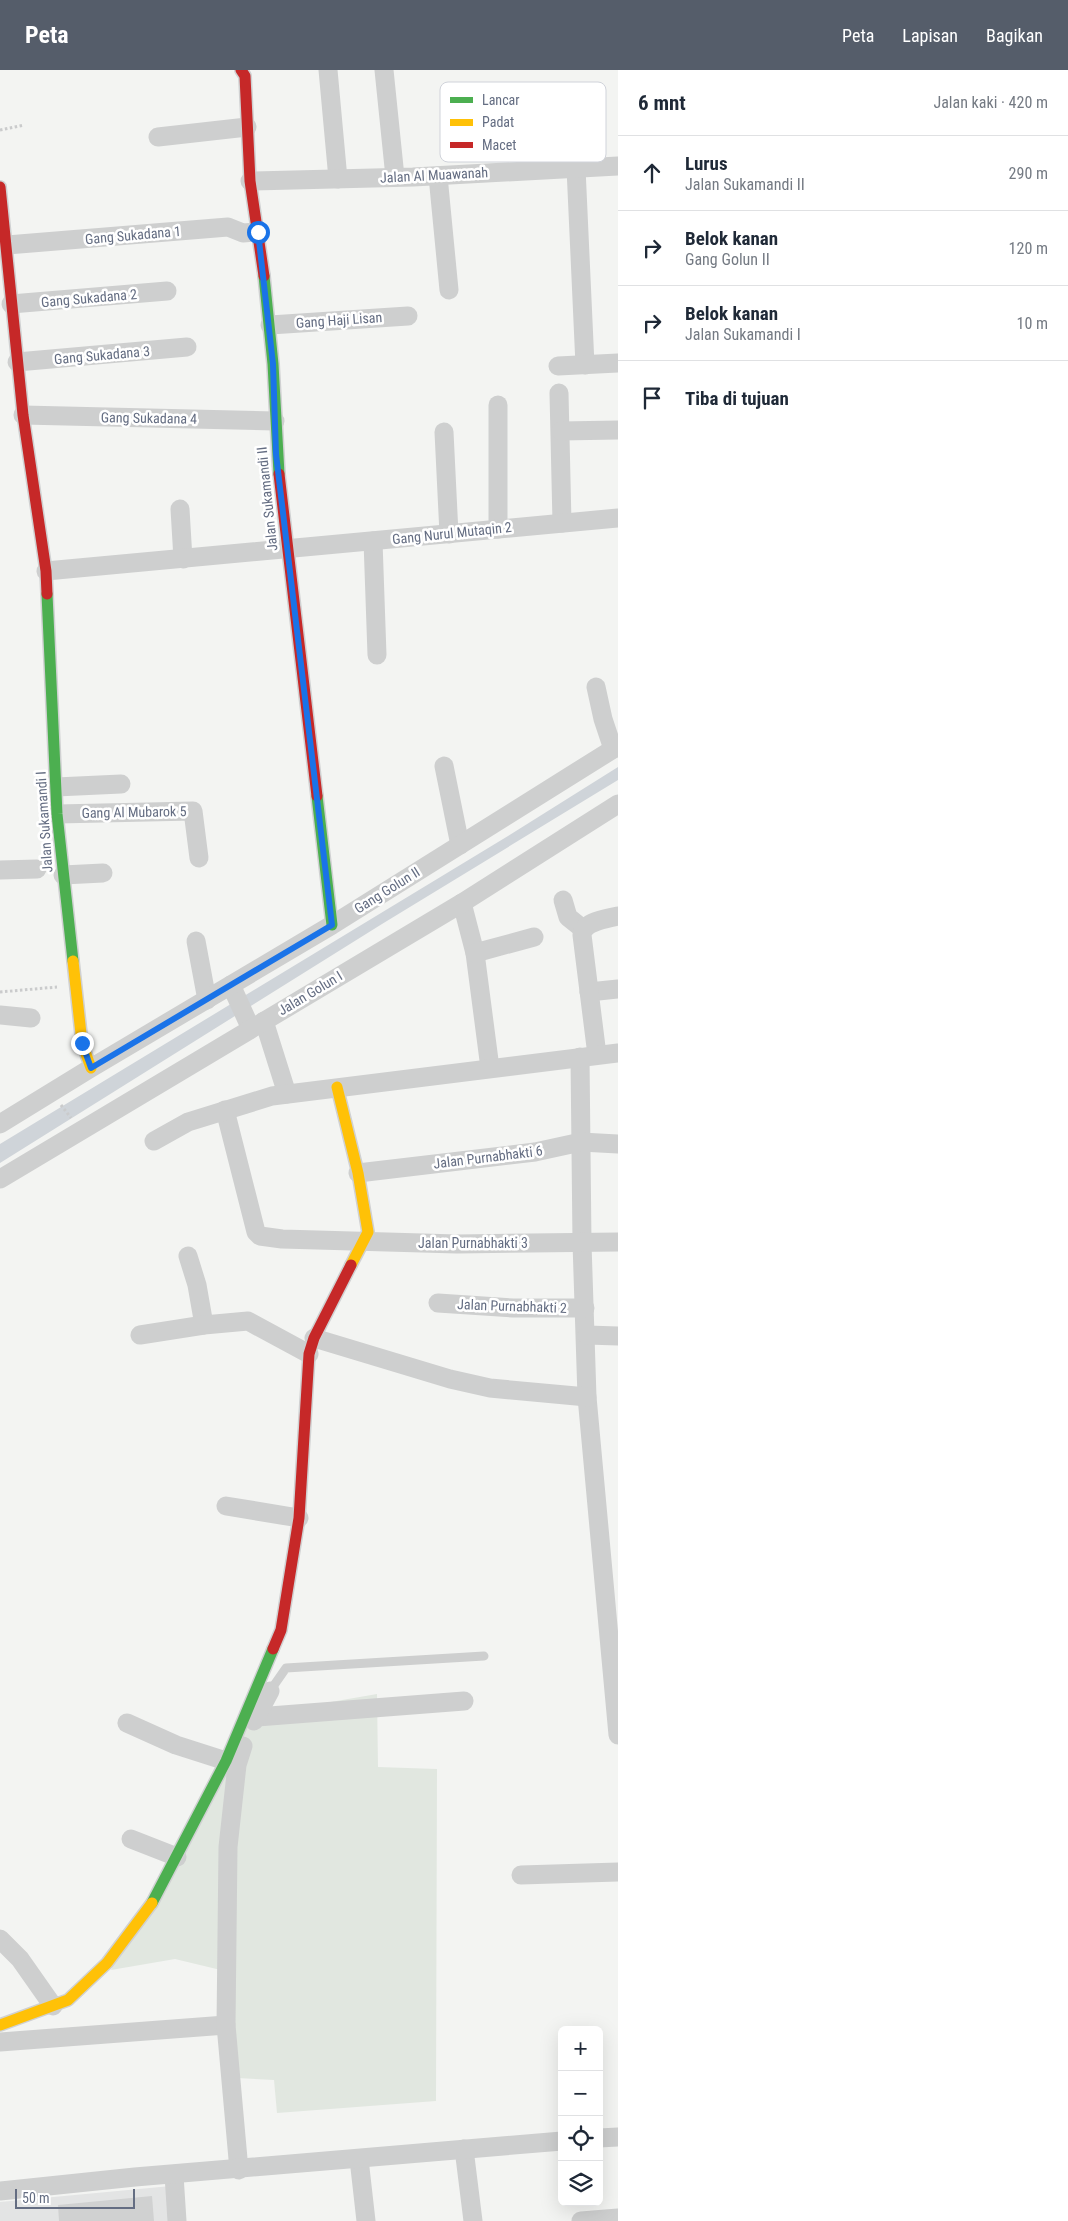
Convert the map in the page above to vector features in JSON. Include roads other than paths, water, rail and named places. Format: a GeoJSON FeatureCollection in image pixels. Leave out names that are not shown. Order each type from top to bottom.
{"type":"FeatureCollection","features":[{"type":"Feature","properties":{"kind":"street","name":"Jalan Sukamandi II"},"geometry":{"type":"LineString","coordinates":[[241,70],[245,76],[250,181],[270,324],[276,454],[332,925]]}},
{"type":"Feature","properties":{"kind":"street"},"geometry":{"type":"LineString","coordinates":[[328,70],[338,179]]}},
{"type":"Feature","properties":{"kind":"street"},"geometry":{"type":"LineString","coordinates":[[384,70],[396,177]]}},
{"type":"Feature","properties":{"kind":"street"},"geometry":{"type":"LineString","coordinates":[[158,137],[247,127]]}},
{"type":"Feature","properties":{"kind":"street","name":"Jalan Al Muawanah"},"geometry":{"type":"LineString","coordinates":[[250,181],[438,176],[618,166]]}},
{"type":"Feature","properties":{"kind":"street"},"geometry":{"type":"LineString","coordinates":[[576,168],[585,365]]}},
{"type":"Feature","properties":{"kind":"street"},"geometry":{"type":"LineString","coordinates":[[438,176],[449,290]]}},
{"type":"Feature","properties":{"kind":"street","name":"Jalan Sukamandi I"},"geometry":{"type":"LineString","coordinates":[[0,187],[23,415],[46,571],[57,814],[63,875],[82,1043],[91,1068]]}},
{"type":"Feature","properties":{"kind":"street","name":"Gang Sukadana 1"},"geometry":{"type":"LineString","coordinates":[[7,245],[228,227],[243,233],[258,232]]}},
{"type":"Feature","properties":{"kind":"street","name":"Gang Sukadana 2"},"geometry":{"type":"LineString","coordinates":[[11,304],[167,291]]}},
{"type":"Feature","properties":{"kind":"street","name":"Gang Haji Lisan"},"geometry":{"type":"LineString","coordinates":[[270,324],[408,316]]}},
{"type":"Feature","properties":{"kind":"street","name":"Gang Sukadana 3"},"geometry":{"type":"LineString","coordinates":[[18,362],[187,347]]}},
{"type":"Feature","properties":{"kind":"street"},"geometry":{"type":"LineString","coordinates":[[558,366],[618,364]]}},
{"type":"Feature","properties":{"kind":"street"},"geometry":{"type":"LineString","coordinates":[[559,393],[562,523]]}},
{"type":"Feature","properties":{"kind":"street"},"geometry":{"type":"LineString","coordinates":[[498,405],[498,529]]}},
{"type":"Feature","properties":{"kind":"street","name":"Gang Sukadana 4"},"geometry":{"type":"LineString","coordinates":[[23,415],[275,421]]}},
{"type":"Feature","properties":{"kind":"street"},"geometry":{"type":"LineString","coordinates":[[561,431],[618,430]]}},
{"type":"Feature","properties":{"kind":"street"},"geometry":{"type":"LineString","coordinates":[[444,432],[448,534]]}},
{"type":"Feature","properties":{"kind":"street"},"geometry":{"type":"LineString","coordinates":[[180,509],[183,559]]}},
{"type":"Feature","properties":{"kind":"street","name":"Gang Nurul Mutaqin 2"},"geometry":{"type":"LineString","coordinates":[[46,571],[618,518]]}},
{"type":"Feature","properties":{"kind":"street"},"geometry":{"type":"LineString","coordinates":[[373,541],[377,655]]}},
{"type":"Feature","properties":{"kind":"street"},"geometry":{"type":"LineString","coordinates":[[596,687],[603,719],[616,748]]}},
{"type":"Feature","properties":{"kind":"street","name":"Gang Golun II"},"geometry":{"type":"LineString","coordinates":[[0,1124],[207,1000],[233,989],[616,748]]}},
{"type":"Feature","properties":{"kind":"street"},"geometry":{"type":"LineString","coordinates":[[444,766],[460,845]]}},
{"type":"Feature","properties":{"kind":"street"},"geometry":{"type":"LineString","coordinates":[[56,787],[121,784]]}},
{"type":"Feature","properties":{"kind":"street","name":"Jalan Golun I"},"geometry":{"type":"LineString","coordinates":[[0,1179],[253,1021],[462,903],[618,804]]}},
{"type":"Feature","properties":{"kind":"street","name":"Gang Al Mubarok 5"},"geometry":{"type":"LineString","coordinates":[[57,814],[193,811],[199,858]]}},
{"type":"Feature","properties":{"kind":"street"},"geometry":{"type":"LineString","coordinates":[[0,870],[37,869]]}},
{"type":"Feature","properties":{"kind":"street"},"geometry":{"type":"LineString","coordinates":[[63,875],[103,873]]}},
{"type":"Feature","properties":{"kind":"street"},"geometry":{"type":"LineString","coordinates":[[564,900],[568,917],[583,930]]}},
{"type":"Feature","properties":{"kind":"street"},"geometry":{"type":"LineString","coordinates":[[462,903],[475,953],[490,1068]]}},
{"type":"Feature","properties":{"kind":"street"},"geometry":{"type":"LineString","coordinates":[[618,916],[587,926],[583,930],[582,935],[590,992],[588,1056],[581,1142],[587,1397],[618,1735]]}},
{"type":"Feature","properties":{"kind":"street"},"geometry":{"type":"LineString","coordinates":[[475,953],[534,937]]}},
{"type":"Feature","properties":{"kind":"street"},"geometry":{"type":"LineString","coordinates":[[196,941],[207,1000]]}},
{"type":"Feature","properties":{"kind":"street"},"geometry":{"type":"LineString","coordinates":[[233,989],[253,1021],[287,1094]]}},
{"type":"Feature","properties":{"kind":"street"},"geometry":{"type":"LineString","coordinates":[[590,992],[618,989]]}},
{"type":"Feature","properties":{"kind":"street"},"geometry":{"type":"LineString","coordinates":[[0,1016],[30,1018]]}},
{"type":"Feature","properties":{"kind":"street"},"geometry":{"type":"LineString","coordinates":[[154,1141],[188,1122],[272,1096],[618,1053]]}},
{"type":"Feature","properties":{"kind":"street"},"geometry":{"type":"LineString","coordinates":[[0,2025],[68,2000],[107,1964],[155,1898],[226,1761],[280,1630],[299,1518],[312,1346],[368,1232],[358,1173],[337,1087]]}},
{"type":"Feature","properties":{"kind":"street","name":"Jalan Purnabhakti 3"},"geometry":{"type":"LineString","coordinates":[[225,1110],[256,1232],[260,1236],[282,1239],[456,1244],[618,1242]]}},
{"type":"Feature","properties":{"kind":"street","name":"Jalan Purnabhakti 6"},"geometry":{"type":"LineString","coordinates":[[358,1173],[534,1152],[581,1142],[618,1144]]}},
{"type":"Feature","properties":{"kind":"street"},"geometry":{"type":"LineString","coordinates":[[188,1256],[197,1285],[204,1325]]}},
{"type":"Feature","properties":{"kind":"street","name":"Jalan Purnabhakti 2"},"geometry":{"type":"LineString","coordinates":[[438,1303],[512,1308],[586,1308]]}},
{"type":"Feature","properties":{"kind":"street"},"geometry":{"type":"LineString","coordinates":[[140,1335],[204,1325],[248,1321],[312,1346],[490,1388],[587,1397]]}},
{"type":"Feature","properties":{"kind":"street"},"geometry":{"type":"LineString","coordinates":[[587,1335],[618,1336]]}},
{"type":"Feature","properties":{"kind":"street"},"geometry":{"type":"LineString","coordinates":[[226,1506],[299,1518]]}},
{"type":"Feature","properties":{"kind":"street"},"geometry":{"type":"LineString","coordinates":[[239,2170],[226,2025],[228,1847],[237,1764],[247,1733],[270,1691]]}},
{"type":"Feature","properties":{"kind":"street"},"geometry":{"type":"LineString","coordinates":[[257,1716],[464,1701]]}},
{"type":"Feature","properties":{"kind":"street"},"geometry":{"type":"LineString","coordinates":[[127,1723],[176,1745],[226,1761]]}},
{"type":"Feature","properties":{"kind":"street"},"geometry":{"type":"LineString","coordinates":[[131,1839],[177,1857]]}},
{"type":"Feature","properties":{"kind":"street"},"geometry":{"type":"LineString","coordinates":[[521,1875],[618,1872]]}},
{"type":"Feature","properties":{"kind":"street"},"geometry":{"type":"LineString","coordinates":[[0,1939],[20,1959],[52,2006]]}},
{"type":"Feature","properties":{"kind":"street"},"geometry":{"type":"LineString","coordinates":[[0,2042],[226,2025]]}},
{"type":"Feature","properties":{"kind":"street"},"geometry":{"type":"LineString","coordinates":[[603,2138],[618,2137]]}},
{"type":"Feature","properties":{"kind":"street"},"geometry":{"type":"LineString","coordinates":[[0,2191],[174,2174],[558,2142]]}},
{"type":"Feature","properties":{"kind":"street"},"geometry":{"type":"LineString","coordinates":[[464,2149],[473,2221]]}},
{"type":"Feature","properties":{"kind":"street"},"geometry":{"type":"LineString","coordinates":[[359,2159],[366,2221]]}},
{"type":"Feature","properties":{"kind":"street"},"geometry":{"type":"LineString","coordinates":[[174,2174],[177,2221]]}},
{"type":"Feature","properties":{"kind":"street"},"geometry":{"type":"LineString","coordinates":[[581,2221],[618,2218]]}},
{"type":"Feature","properties":{"kind":"lane"},"geometry":{"type":"LineString","coordinates":[[270,1691],[286,1668],[484,1656]]}}]}
